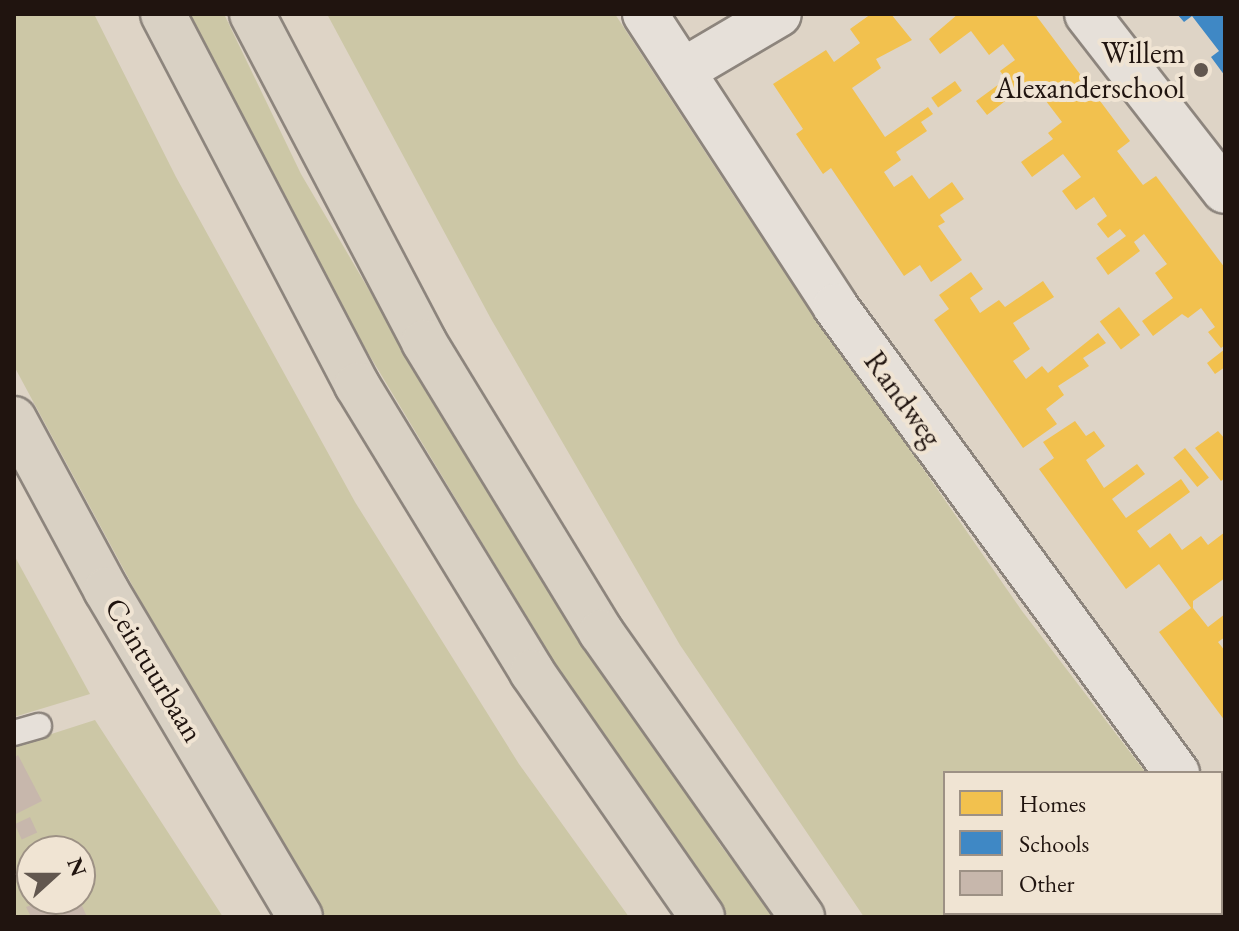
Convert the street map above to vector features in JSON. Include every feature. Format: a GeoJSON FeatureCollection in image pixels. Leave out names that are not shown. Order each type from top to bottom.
{"type":"FeatureCollection","features":[{"type":"Feature","properties":{"kind":"main road"},"geometry":{"type":"LineString","coordinates":[[163,14],[357,385],[532,672],[702,917]]}},
{"type":"Feature","properties":{"kind":"main road"},"geometry":{"type":"LineString","coordinates":[[252,14],[432,356],[601,632],[802,917]]}},
{"type":"Feature","properties":{"kind":"main road","name":"Ceintuurbaan"},"geometry":{"type":"LineString","coordinates":[[14,419],[106,590],[300,917]]}},
{"type":"Feature","properties":{"kind":"street","name":"Randweg"},"geometry":{"type":"LineString","coordinates":[[645,14],[835,306],[1176,771]]}},
{"type":"Feature","properties":{"kind":"street"},"geometry":{"type":"LineString","coordinates":[[684,70],[779,14]]}},
{"type":"Feature","properties":{"kind":"street"},"geometry":{"type":"LineString","coordinates":[[1087,14],[1225,191]]}},
{"type":"Feature","properties":{"kind":"lane"},"geometry":{"type":"LineString","coordinates":[[14,733],[39,726]]}},
{"type":"Feature","properties":{"kind":"shaded area"},"geometry":{"type":"Polygon","coordinates":[[[14,14],[94,14],[176,177],[355,502],[519,764],[629,917],[321,917],[219,746],[14,366],[14,14]]]}},
{"type":"Feature","properties":{"kind":"shaded area"},"geometry":{"type":"Polygon","coordinates":[[[188,14],[224,14],[301,174],[488,493],[721,846],[775,917],[728,917],[566,682],[353,328],[188,14]]]}},
{"type":"Feature","properties":{"kind":"shaded area"},"geometry":{"type":"Polygon","coordinates":[[[327,14],[615,14],[741,207],[1022,611],[1144,771],[943,771],[943,915],[1223,915],[1223,894],[1225,917],[864,917],[680,645],[491,319],[327,14]]]}},
{"type":"Feature","properties":{"kind":"shaded area"},"geometry":{"type":"Polygon","coordinates":[[[14,555],[90,694],[14,717],[14,555]]]}},
{"type":"Feature","properties":{"kind":"shaded area"},"geometry":{"type":"Polygon","coordinates":[[[95,720],[223,917],[14,917],[14,746],[95,720]]]}},
{"type":"Feature","properties":{"kind":"building: Homes"},"geometry":{"type":"Polygon","coordinates":[[[871,14],[891,14],[912,40],[876,59],[881,68],[852,88],[885,137],[928,107],[933,114],[921,122],[927,131],[896,152],[901,160],[884,172],[894,187],[912,175],[929,199],[952,182],[964,199],[940,215],[945,222],[938,226],[962,260],[931,282],[920,265],[904,276],[831,168],[823,174],[796,134],[803,129],[773,84],[826,50],[834,62],[860,43],[850,29],[871,14]]]}},
{"type":"Feature","properties":{"kind":"building: Homes"},"geometry":{"type":"Polygon","coordinates":[[[958,14],[1035,14],[1130,141],[1117,151],[1143,185],[1156,176],[1225,268],[1225,345],[1221,348],[1208,332],[1215,327],[1201,308],[1188,318],[1182,314],[1153,336],[1142,321],[1173,298],[1155,273],[1167,264],[1144,234],[1134,242],[1140,251],[1108,275],[1096,258],[1126,236],[1120,229],[1108,238],[1097,224],[1107,216],[1094,197],[1076,210],[1062,191],[1081,177],[1063,154],[1032,177],[1021,162],[1053,139],[1048,133],[1062,122],[1037,89],[1023,100],[1017,92],[987,115],[976,101],[1006,79],[1000,71],[1015,60],[1003,44],[989,55],[971,31],[940,54],[929,39],[958,14]]]}},
{"type":"Feature","properties":{"kind":"building: Homes"},"geometry":{"type":"Polygon","coordinates":[[[955,81],[962,91],[938,107],[931,98],[955,81]]]}},
{"type":"Feature","properties":{"kind":"building: Homes"},"geometry":{"type":"Polygon","coordinates":[[[971,272],[983,289],[970,298],[980,313],[999,300],[1005,307],[1043,281],[1054,297],[1013,323],[1030,349],[1013,361],[1026,379],[1042,366],[1048,373],[1098,333],[1106,343],[1083,358],[1089,366],[1058,386],[1064,395],[1046,409],[1057,424],[1023,448],[934,320],[949,309],[939,295],[971,272]]]}},
{"type":"Feature","properties":{"kind":"building: Homes"},"geometry":{"type":"Polygon","coordinates":[[[1119,307],[1140,335],[1121,349],[1100,321],[1119,307]]]}},
{"type":"Feature","properties":{"kind":"building: Homes"},"geometry":{"type":"Polygon","coordinates":[[[1225,349],[1225,367],[1215,374],[1207,363],[1225,349]]]}},
{"type":"Feature","properties":{"kind":"building: Homes"},"geometry":{"type":"Polygon","coordinates":[[[1075,421],[1086,436],[1094,431],[1105,446],[1086,460],[1104,488],[1137,464],[1145,474],[1112,499],[1126,518],[1181,479],[1190,492],[1137,531],[1150,548],[1170,533],[1182,550],[1201,536],[1208,545],[1225,532],[1225,578],[1193,601],[1193,608],[1208,627],[1225,614],[1225,637],[1218,642],[1225,651],[1225,721],[1159,632],[1191,608],[1176,587],[1159,564],[1126,589],[1039,469],[1054,458],[1043,442],[1075,421]]]}},
{"type":"Feature","properties":{"kind":"building: Homes"},"geometry":{"type":"Polygon","coordinates":[[[1218,431],[1225,439],[1225,478],[1221,481],[1195,448],[1218,431]]]}},
{"type":"Feature","properties":{"kind":"building: Homes"},"geometry":{"type":"Polygon","coordinates":[[[1185,448],[1209,478],[1197,487],[1173,457],[1185,448]]]}},
{"type":"Feature","properties":{"kind":"building: Schools"},"geometry":{"type":"Polygon","coordinates":[[[1177,14],[1225,14],[1225,76],[1211,57],[1219,51],[1192,16],[1184,22],[1177,14]]]}},
{"type":"Feature","properties":{"kind":"building: Other"},"geometry":{"type":"Polygon","coordinates":[[[18,755],[42,801],[14,815],[14,758],[18,755]]]}},
{"type":"Feature","properties":{"kind":"building: Other"},"geometry":{"type":"Polygon","coordinates":[[[30,817],[37,832],[20,835],[15,824],[30,817]]]}},
{"type":"Feature","properties":{"kind":"building: Other"},"geometry":{"type":"Polygon","coordinates":[[[30,915],[56,917],[31,917],[30,915]]]}},
{"type":"Feature","properties":{"kind":"building: Other"},"geometry":{"type":"Polygon","coordinates":[[[61,915],[87,917],[62,917],[61,915]]]}},
{"type":"Feature","properties":{"kind":"place","name":"Willem Alexanderschool"},"geometry":{"type":"Point","coordinates":[1201,70]}}]}
